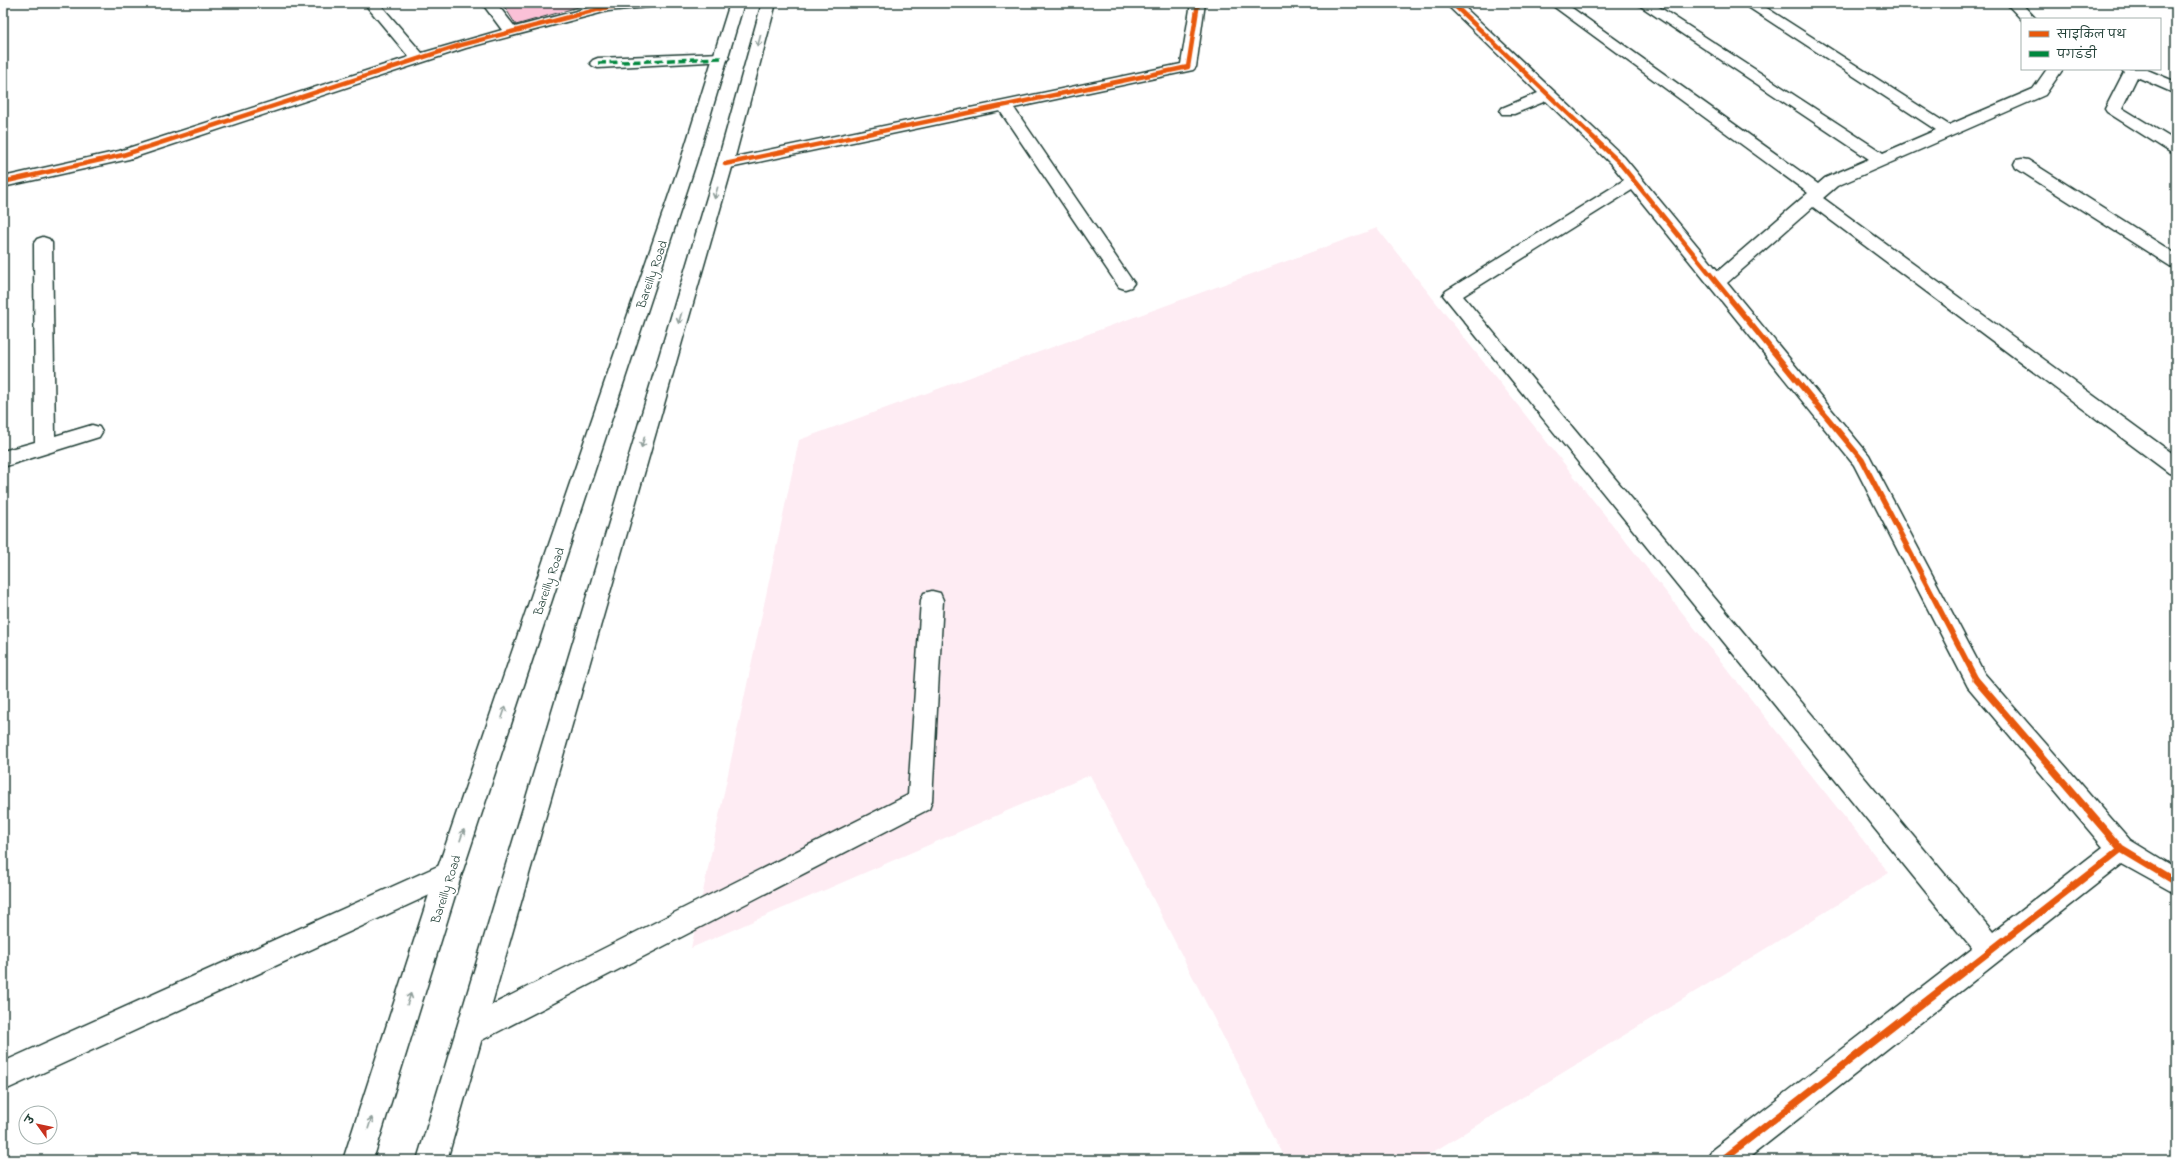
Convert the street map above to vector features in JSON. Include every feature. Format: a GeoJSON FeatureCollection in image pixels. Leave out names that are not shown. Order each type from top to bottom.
{"type":"FeatureCollection","features":[{"type":"Feature","properties":{"kind":"street"},"geometry":{"type":"LineString","coordinates":[[371,3],[419,59]]}},
{"type":"Feature","properties":{"kind":"street"},"geometry":{"type":"LineString","coordinates":[[489,3],[511,32]]}},
{"type":"Feature","properties":{"kind":"street"},"geometry":{"type":"LineString","coordinates":[[3,182],[123,155],[419,59],[606,5],[648,3]]}},
{"type":"Feature","properties":{"kind":"street","name":"Bareilly Road"},"geometry":{"type":"LineString","coordinates":[[358,1160],[450,873],[688,163],[738,3]]}},
{"type":"Feature","properties":{"kind":"street"},"geometry":{"type":"LineString","coordinates":[[432,1160],[725,164],[769,3]]}},
{"type":"Feature","properties":{"kind":"street"},"geometry":{"type":"LineString","coordinates":[[725,164],[1188,67],[1198,3]]}},
{"type":"Feature","properties":{"kind":"street"},"geometry":{"type":"LineString","coordinates":[[1452,3],[1618,161],[1862,460],[1976,680],[2121,849],[2176,882]]}},
{"type":"Feature","properties":{"kind":"street"},"geometry":{"type":"LineString","coordinates":[[1556,3],[1816,196],[2176,467]]}},
{"type":"Feature","properties":{"kind":"street"},"geometry":{"type":"LineString","coordinates":[[1643,3],[1882,160]]}},
{"type":"Feature","properties":{"kind":"street"},"geometry":{"type":"LineString","coordinates":[[1750,3],[1948,131]]}},
{"type":"Feature","properties":{"kind":"street"},"geometry":{"type":"LineString","coordinates":[[2013,3],[2028,18]]}},
{"type":"Feature","properties":{"kind":"street"},"geometry":{"type":"LineString","coordinates":[[598,63],[721,58]]}},
{"type":"Feature","properties":{"kind":"street"},"geometry":{"type":"LineString","coordinates":[[1717,282],[1831,182],[2039,92],[2054,70]]}},
{"type":"Feature","properties":{"kind":"street"},"geometry":{"type":"LineString","coordinates":[[2176,88],[2160,80],[2131,70],[2113,109],[2176,148]]}},
{"type":"Feature","properties":{"kind":"street"},"geometry":{"type":"LineString","coordinates":[[1508,112],[1548,95]]}},
{"type":"Feature","properties":{"kind":"street"},"geometry":{"type":"LineString","coordinates":[[1004,105],[1124,283]]}},
{"type":"Feature","properties":{"kind":"street"},"geometry":{"type":"LineString","coordinates":[[2022,164],[2176,262]]}},
{"type":"Feature","properties":{"kind":"street"},"geometry":{"type":"LineString","coordinates":[[1634,181],[1452,295],[1990,951]]}},
{"type":"Feature","properties":{"kind":"street"},"geometry":{"type":"LineString","coordinates":[[43,243],[45,446]]}},
{"type":"Feature","properties":{"kind":"street"},"geometry":{"type":"LineString","coordinates":[[3,459],[92,432]]}},
{"type":"Feature","properties":{"kind":"street"},"geometry":{"type":"LineString","coordinates":[[470,1031],[920,801],[932,600]]}},
{"type":"Feature","properties":{"kind":"street"},"geometry":{"type":"LineString","coordinates":[[1722,1160],[2121,849]]}},
{"type":"Feature","properties":{"kind":"street"},"geometry":{"type":"LineString","coordinates":[[3,1077],[450,873]]}},
{"type":"Feature","properties":{"kind":"shaded area"},"geometry":{"type":"Polygon","coordinates":[[[1377,228],[1889,873],[1420,1160],[1286,1160],[1090,775],[691,948],[799,440],[1377,228]]]}},
{"type":"Feature","properties":{"kind":"building"},"geometry":{"type":"Polygon","coordinates":[[[502,3],[592,3],[516,25],[502,3]]]}},
{"type":"Feature","properties":{"kind":"marked path"},"geometry":{"type":"LineString","coordinates":[[598,63],[721,58]]}},
{"type":"Feature","properties":{"kind":"cycle path"},"geometry":{"type":"LineString","coordinates":[[3,182],[123,155],[461,45],[608,7],[648,3]]}},
{"type":"Feature","properties":{"kind":"cycle path"},"geometry":{"type":"LineString","coordinates":[[725,164],[1188,67],[1198,3]]}},
{"type":"Feature","properties":{"kind":"cycle path"},"geometry":{"type":"LineString","coordinates":[[1452,3],[1618,161],[1862,460],[1976,680],[2121,849],[2176,882]]}},
{"type":"Feature","properties":{"kind":"cycle path"},"geometry":{"type":"LineString","coordinates":[[1722,1160],[2121,849]]}}]}
